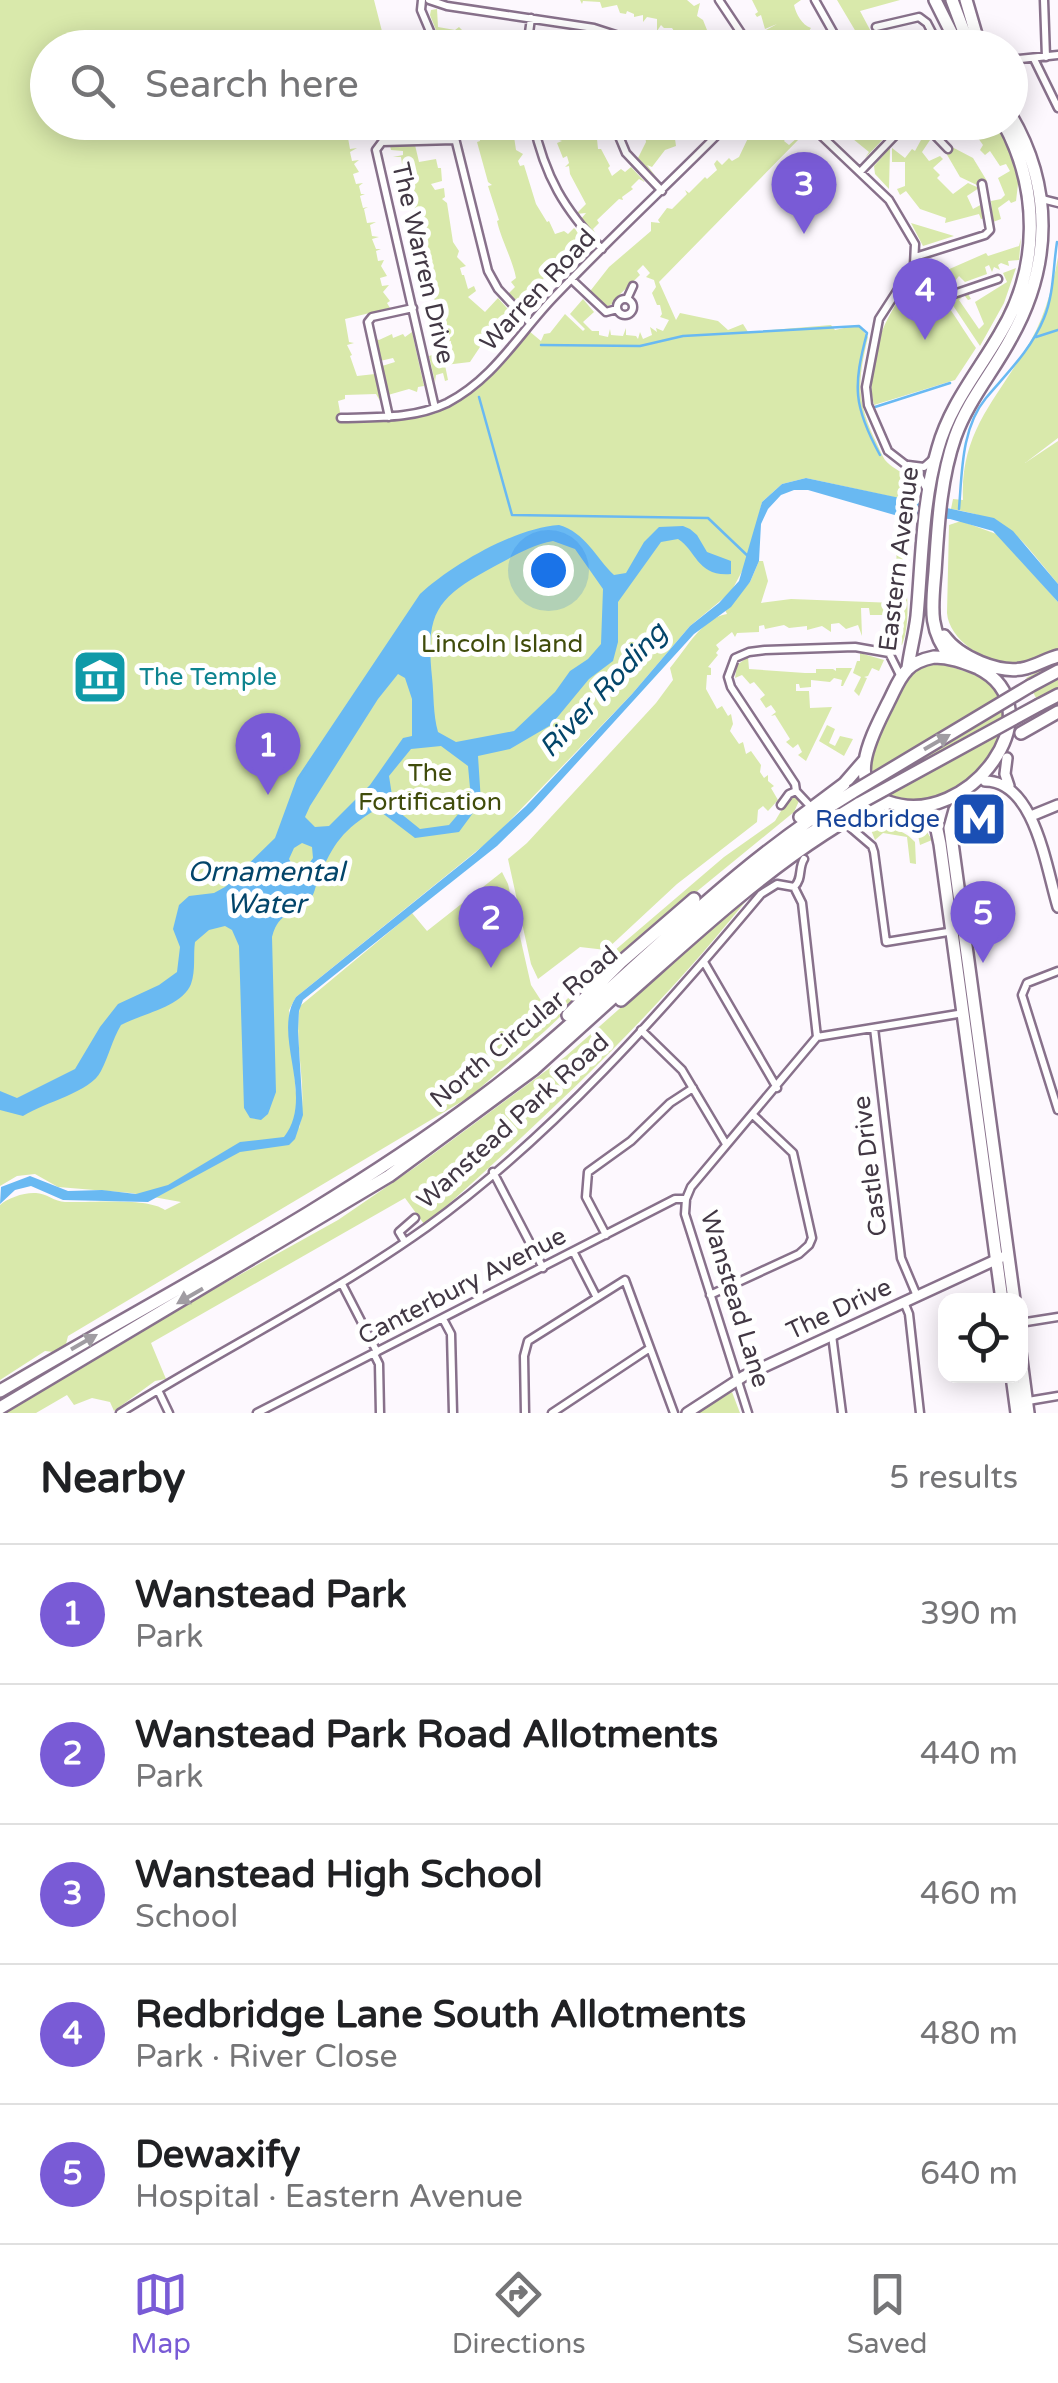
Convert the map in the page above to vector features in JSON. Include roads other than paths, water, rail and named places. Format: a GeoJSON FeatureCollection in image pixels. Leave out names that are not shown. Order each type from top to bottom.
{"type":"FeatureCollection","features":[{"type":"Feature","properties":{"kind":"highway"},"geometry":{"type":"LineString","coordinates":[[935,0],[951,30]]}},
{"type":"Feature","properties":{"kind":"highway"},"geometry":{"type":"LineString","coordinates":[[943,0],[954,30]]}},
{"type":"Feature","properties":{"kind":"highway"},"geometry":{"type":"LineString","coordinates":[[952,0],[963,30]]}},
{"type":"Feature","properties":{"kind":"highway"},"geometry":{"type":"LineString","coordinates":[[966,0],[975,30]]}},
{"type":"Feature","properties":{"kind":"highway","name":"Eastern Avenue"},"geometry":{"type":"LineString","coordinates":[[904,673],[935,501],[935,457],[959,398],[1008,320],[1028,263],[1028,188],[1015,140]]}},
{"type":"Feature","properties":{"kind":"highway","name":"Eastern Avenue"},"geometry":{"type":"LineString","coordinates":[[935,501],[965,415],[1010,341],[1032,292],[1041,253],[1042,199],[1023,140]]}},
{"type":"Feature","properties":{"kind":"highway","name":"Eastern Avenue"},"geometry":{"type":"LineString","coordinates":[[932,520],[937,538],[934,629],[938,642],[951,658]]}},
{"type":"Feature","properties":{"kind":"highway"},"geometry":{"type":"LineString","coordinates":[[937,538],[942,559],[940,626],[951,646],[1010,670],[1029,668],[1058,656]]}},
{"type":"Feature","properties":{"kind":"highway"},"geometry":{"type":"LineString","coordinates":[[993,674],[1028,672],[1058,656]]}},
{"type":"Feature","properties":{"kind":"highway"},"geometry":{"type":"LineString","coordinates":[[929,658],[951,658],[993,674],[1012,689],[1020,702],[1021,733],[1007,758],[966,794],[923,808],[879,799],[869,787],[864,761],[868,744],[904,673],[929,658]]}},
{"type":"Feature","properties":{"kind":"highway","name":"North Circular Road"},"geometry":{"type":"LineString","coordinates":[[857,797],[1058,671]]}},
{"type":"Feature","properties":{"kind":"highway","name":"North Circular Road"},"geometry":{"type":"LineString","coordinates":[[0,1408],[389,1176],[533,1062],[723,885],[779,841],[1058,695]]}},
{"type":"Feature","properties":{"kind":"highway"},"geometry":{"type":"LineString","coordinates":[[1021,733],[1058,712]]}},
{"type":"Feature","properties":{"kind":"highway"},"geometry":{"type":"LineString","coordinates":[[533,1062],[621,962],[715,882],[844,784],[864,761]]}},
{"type":"Feature","properties":{"kind":"highway"},"geometry":{"type":"LineString","coordinates":[[966,794],[955,810],[950,828],[1013,1293]]}},
{"type":"Feature","properties":{"kind":"highway"},"geometry":{"type":"LineString","coordinates":[[533,1062],[600,1018],[732,901],[785,861],[852,816],[890,803]]}},
{"type":"Feature","properties":{"kind":"highway"},"geometry":{"type":"LineString","coordinates":[[923,808],[936,825],[1001,1293]]}},
{"type":"Feature","properties":{"kind":"highway","name":"North Circular Road"},"geometry":{"type":"LineString","coordinates":[[0,1391],[383,1166],[533,1062]]}},
{"type":"Feature","properties":{"kind":"highway"},"geometry":{"type":"LineString","coordinates":[[1013,1383],[1017,1413]]}},
{"type":"Feature","properties":{"kind":"street"},"geometry":{"type":"LineString","coordinates":[[422,0],[421,10],[429,30]]}},
{"type":"Feature","properties":{"kind":"street"},"geometry":{"type":"LineString","coordinates":[[429,0],[593,30]]}},
{"type":"Feature","properties":{"kind":"street"},"geometry":{"type":"LineString","coordinates":[[720,0],[739,30]]}},
{"type":"Feature","properties":{"kind":"street"},"geometry":{"type":"LineString","coordinates":[[815,0],[832,30]]}},
{"type":"Feature","properties":{"kind":"street"},"geometry":{"type":"LineString","coordinates":[[1044,0],[1046,57]]}},
{"type":"Feature","properties":{"kind":"street"},"geometry":{"type":"LineString","coordinates":[[529,30],[531,18]]}},
{"type":"Feature","properties":{"kind":"street"},"geometry":{"type":"LineString","coordinates":[[876,27],[922,18],[929,30]]}},
{"type":"Feature","properties":{"kind":"street"},"geometry":{"type":"LineString","coordinates":[[1028,59],[1058,55]]}},
{"type":"Feature","properties":{"kind":"street"},"geometry":{"type":"LineString","coordinates":[[1034,59],[1058,108]]}},
{"type":"Feature","properties":{"kind":"street"},"geometry":{"type":"LineString","coordinates":[[454,140],[488,272],[498,289],[530,323]]}},
{"type":"Feature","properties":{"kind":"street","name":"The Warren Drive"},"geometry":{"type":"LineString","coordinates":[[435,408],[377,147],[382,142],[454,140]]}},
{"type":"Feature","properties":{"kind":"street"},"geometry":{"type":"LineString","coordinates":[[537,140],[560,199],[574,220],[602,248]]}},
{"type":"Feature","properties":{"kind":"street"},"geometry":{"type":"LineString","coordinates":[[622,140],[630,158],[662,191]]}},
{"type":"Feature","properties":{"kind":"street","name":"Warren Road"},"geometry":{"type":"LineString","coordinates":[[341,418],[390,417],[435,408],[478,382],[506,357],[530,323],[571,279],[712,140]]}},
{"type":"Feature","properties":{"kind":"street"},"geometry":{"type":"LineString","coordinates":[[826,140],[897,213],[915,244],[915,261],[879,319],[867,369],[868,405],[888,451],[922,478],[935,501]]}},
{"type":"Feature","properties":{"kind":"street"},"geometry":{"type":"LineString","coordinates":[[860,172],[891,140]]}},
{"type":"Feature","properties":{"kind":"street"},"geometry":{"type":"LineString","coordinates":[[939,140],[948,149]]}},
{"type":"Feature","properties":{"kind":"street"},"geometry":{"type":"LineString","coordinates":[[915,261],[990,230],[982,184]]}},
{"type":"Feature","properties":{"kind":"street"},"geometry":{"type":"LineString","coordinates":[[1042,199],[1058,203]]}},
{"type":"Feature","properties":{"kind":"street"},"geometry":{"type":"LineString","coordinates":[[915,261],[945,298],[998,279]]}},
{"type":"Feature","properties":{"kind":"street"},"geometry":{"type":"LineString","coordinates":[[571,279],[606,312],[617,309]]}},
{"type":"Feature","properties":{"kind":"street"},"geometry":{"type":"LineString","coordinates":[[617,309],[633,286]]}},
{"type":"Feature","properties":{"kind":"street"},"geometry":{"type":"LineString","coordinates":[[627,299],[633,304],[632,312]]}},
{"type":"Feature","properties":{"kind":"street"},"geometry":{"type":"LineString","coordinates":[[390,417],[368,322],[372,317],[412,308]]}},
{"type":"Feature","properties":{"kind":"street"},"geometry":{"type":"LineString","coordinates":[[617,309],[622,315],[632,312],[644,318]]}},
{"type":"Feature","properties":{"kind":"street"},"geometry":{"type":"LineString","coordinates":[[902,464],[924,467],[935,457]]}},
{"type":"Feature","properties":{"kind":"street"},"geometry":{"type":"LineString","coordinates":[[812,808],[730,687],[728,677],[735,658],[765,650],[870,648],[889,654],[904,673]]}},
{"type":"Feature","properties":{"kind":"street"},"geometry":{"type":"LineString","coordinates":[[1007,758],[1005,774],[1031,816],[1054,878],[1058,907]]}},
{"type":"Feature","properties":{"kind":"street"},"geometry":{"type":"LineString","coordinates":[[984,781],[1010,786]]}},
{"type":"Feature","properties":{"kind":"street"},"geometry":{"type":"LineString","coordinates":[[782,805],[795,787]]}},
{"type":"Feature","properties":{"kind":"street"},"geometry":{"type":"LineString","coordinates":[[1031,816],[1058,805]]}},
{"type":"Feature","properties":{"kind":"street"},"geometry":{"type":"LineString","coordinates":[[851,828],[874,852],[886,942],[952,932],[957,927],[955,881]]}},
{"type":"Feature","properties":{"kind":"street"},"geometry":{"type":"LineString","coordinates":[[804,859],[800,880],[794,887],[801,897],[817,1037],[965,1012]]}},
{"type":"Feature","properties":{"kind":"street","name":"Wanstead Park Road"},"geometry":{"type":"LineString","coordinates":[[120,1413],[342,1284],[404,1242],[493,1172],[641,1030],[761,894],[777,884],[794,887]]}},
{"type":"Feature","properties":{"kind":"street"},"geometry":{"type":"LineString","coordinates":[[704,962],[777,1088]]}},
{"type":"Feature","properties":{"kind":"street"},"geometry":{"type":"LineString","coordinates":[[1058,971],[1026,983],[1022,991],[1058,1110]]}},
{"type":"Feature","properties":{"kind":"street","name":"Castle Drive"},"geometry":{"type":"LineString","coordinates":[[874,1028],[900,1258],[917,1296]]}},
{"type":"Feature","properties":{"kind":"street"},"geometry":{"type":"LineString","coordinates":[[641,1030],[682,1070],[726,1144]]}},
{"type":"Feature","properties":{"kind":"street","name":"Wanstead Lane"},"geometry":{"type":"LineString","coordinates":[[748,1413],[685,1214],[686,1198],[726,1144],[817,1037]]}},
{"type":"Feature","properties":{"kind":"street"},"geometry":{"type":"LineString","coordinates":[[606,1234],[586,1196],[588,1172],[631,1142],[670,1103],[694,1088]]}},
{"type":"Feature","properties":{"kind":"street"},"geometry":{"type":"LineString","coordinates":[[710,1295],[799,1254],[812,1238],[793,1154],[753,1115]]}},
{"type":"Feature","properties":{"kind":"street"},"geometry":{"type":"LineString","coordinates":[[493,1172],[543,1268]]}},
{"type":"Feature","properties":{"kind":"street","name":"Canterbury Avenue"},"geometry":{"type":"LineString","coordinates":[[257,1413],[674,1199],[686,1198]]}},
{"type":"Feature","properties":{"kind":"street"},"geometry":{"type":"LineString","coordinates":[[404,1242],[399,1232],[415,1218]]}},
{"type":"Feature","properties":{"kind":"street"},"geometry":{"type":"LineString","coordinates":[[997,1260],[1006,1246]]}},
{"type":"Feature","properties":{"kind":"street"},"geometry":{"type":"LineString","coordinates":[[574,1253],[596,1296]]}},
{"type":"Feature","properties":{"kind":"street","name":"The Drive"},"geometry":{"type":"LineString","coordinates":[[688,1413],[737,1380],[997,1260]]}},
{"type":"Feature","properties":{"kind":"street"},"geometry":{"type":"LineString","coordinates":[[525,1413],[524,1356],[528,1341],[620,1280],[628,1284],[674,1413]]}},
{"type":"Feature","properties":{"kind":"street"},"geometry":{"type":"LineString","coordinates":[[342,1284],[379,1364],[380,1413]]}},
{"type":"Feature","properties":{"kind":"street"},"geometry":{"type":"LineString","coordinates":[[904,1302],[909,1314],[920,1413]]}},
{"type":"Feature","properties":{"kind":"street"},"geometry":{"type":"LineString","coordinates":[[1028,1322],[1058,1317]]}},
{"type":"Feature","properties":{"kind":"street"},"geometry":{"type":"LineString","coordinates":[[444,1319],[450,1334],[453,1413]]}},
{"type":"Feature","properties":{"kind":"street"},"geometry":{"type":"LineString","coordinates":[[832,1335],[842,1413]]}},
{"type":"Feature","properties":{"kind":"street"},"geometry":{"type":"LineString","coordinates":[[552,1413],[650,1348]]}},
{"type":"Feature","properties":{"kind":"street"},"geometry":{"type":"LineString","coordinates":[[158,1390],[170,1413]]}},
{"type":"Feature","properties":{"kind":"street"},"geometry":{"type":"LineString","coordinates":[[1028,1407],[1058,1396]]}},
{"type":"Feature","properties":{"kind":"water"},"geometry":{"type":"Polygon","coordinates":[[[806,478],[994,518],[1013,531],[1058,584],[1058,602],[993,531],[950,519],[898,516],[808,490],[781,495],[761,524],[759,561],[750,582],[731,607],[694,634],[497,846],[303,1000],[298,1031],[303,1115],[289,1145],[240,1152],[148,1202],[63,1200],[31,1186],[15,1190],[0,1204],[1,1187],[30,1176],[68,1191],[136,1194],[168,1185],[240,1142],[284,1137],[293,1121],[296,1103],[288,1029],[296,997],[475,853],[526,806],[690,626],[739,581],[762,502],[782,484],[806,478]]]}},
{"type":"Feature","properties":{"kind":"water","name":"Ornamental Water"},"geometry":{"type":"Polygon","coordinates":[[[559,525],[576,533],[614,575],[626,573],[644,542],[659,527],[683,526],[697,535],[707,552],[731,561],[731,574],[704,567],[678,539],[661,542],[618,602],[618,642],[613,661],[589,679],[551,725],[510,749],[478,756],[481,802],[459,832],[415,838],[377,809],[340,838],[311,898],[279,922],[272,937],[276,1092],[268,1114],[261,1120],[250,1118],[244,1108],[239,946],[232,930],[225,926],[209,930],[195,942],[193,979],[179,999],[121,1025],[104,1065],[88,1085],[23,1116],[0,1110],[0,1091],[17,1098],[75,1069],[118,1004],[177,972],[180,947],[173,929],[179,905],[189,896],[214,893],[225,887],[275,838],[297,778],[420,594],[485,549],[559,525]],[[553,541],[530,548],[460,587],[439,608],[434,621],[430,654],[436,725],[438,732],[456,742],[514,731],[601,644],[603,589],[575,549],[553,541]],[[398,674],[310,806],[305,817],[315,827],[329,826],[370,785],[403,738],[412,736],[412,699],[405,678],[398,674]],[[441,746],[411,749],[389,776],[394,808],[420,829],[449,825],[471,799],[468,766],[441,746]],[[302,843],[294,848],[289,859],[295,870],[306,868],[313,858],[312,847],[302,843]]]}},
{"type":"Feature","properties":{"kind":"waterway"},"geometry":{"type":"LineString","coordinates":[[959,509],[964,452],[972,423],[986,398],[1039,330],[1050,300],[1057,242]]}},
{"type":"Feature","properties":{"kind":"waterway"},"geometry":{"type":"LineString","coordinates":[[541,345],[640,346],[683,336],[859,326],[867,333],[859,368],[860,409],[880,455]]}},
{"type":"Feature","properties":{"kind":"waterway"},"geometry":{"type":"LineString","coordinates":[[1036,337],[1058,330]]}},
{"type":"Feature","properties":{"kind":"waterway"},"geometry":{"type":"LineString","coordinates":[[875,407],[950,383]]}},
{"type":"Feature","properties":{"kind":"waterway"},"geometry":{"type":"LineString","coordinates":[[479,397],[512,515],[708,518],[751,559]]}},
{"type":"Feature","properties":{"kind":"place","name":"Wanstead High School"},"geometry":{"type":"Point","coordinates":[804,234]}},
{"type":"Feature","properties":{"kind":"place","name":"Redbridge Lane South Allotments"},"geometry":{"type":"Point","coordinates":[925,340]}},
{"type":"Feature","properties":{"kind":"place","name":"The Temple"},"geometry":{"type":"Point","coordinates":[100,677]}},
{"type":"Feature","properties":{"kind":"place","name":"Wanstead Park"},"geometry":{"type":"Point","coordinates":[268,795]}},
{"type":"Feature","properties":{"kind":"place","name":"Redbridge"},"geometry":{"type":"Point","coordinates":[979,819]}},
{"type":"Feature","properties":{"kind":"place","name":"Dewaxify"},"geometry":{"type":"Point","coordinates":[983,963]}},
{"type":"Feature","properties":{"kind":"place","name":"Wanstead Park Road Allotments"},"geometry":{"type":"Point","coordinates":[491,968]}},
{"type":"Feature","properties":{"kind":"park label","name":"Lincoln Island"},"geometry":{"type":"Point","coordinates":[502,644]}},
{"type":"Feature","properties":{"kind":"park label","name":"The Fortification"},"geometry":{"type":"Point","coordinates":[430,788]}},
{"type":"Feature","properties":{"kind":"water label","name":"River Roding"},"geometry":{"type":"Point","coordinates":[603,690]}}]}
